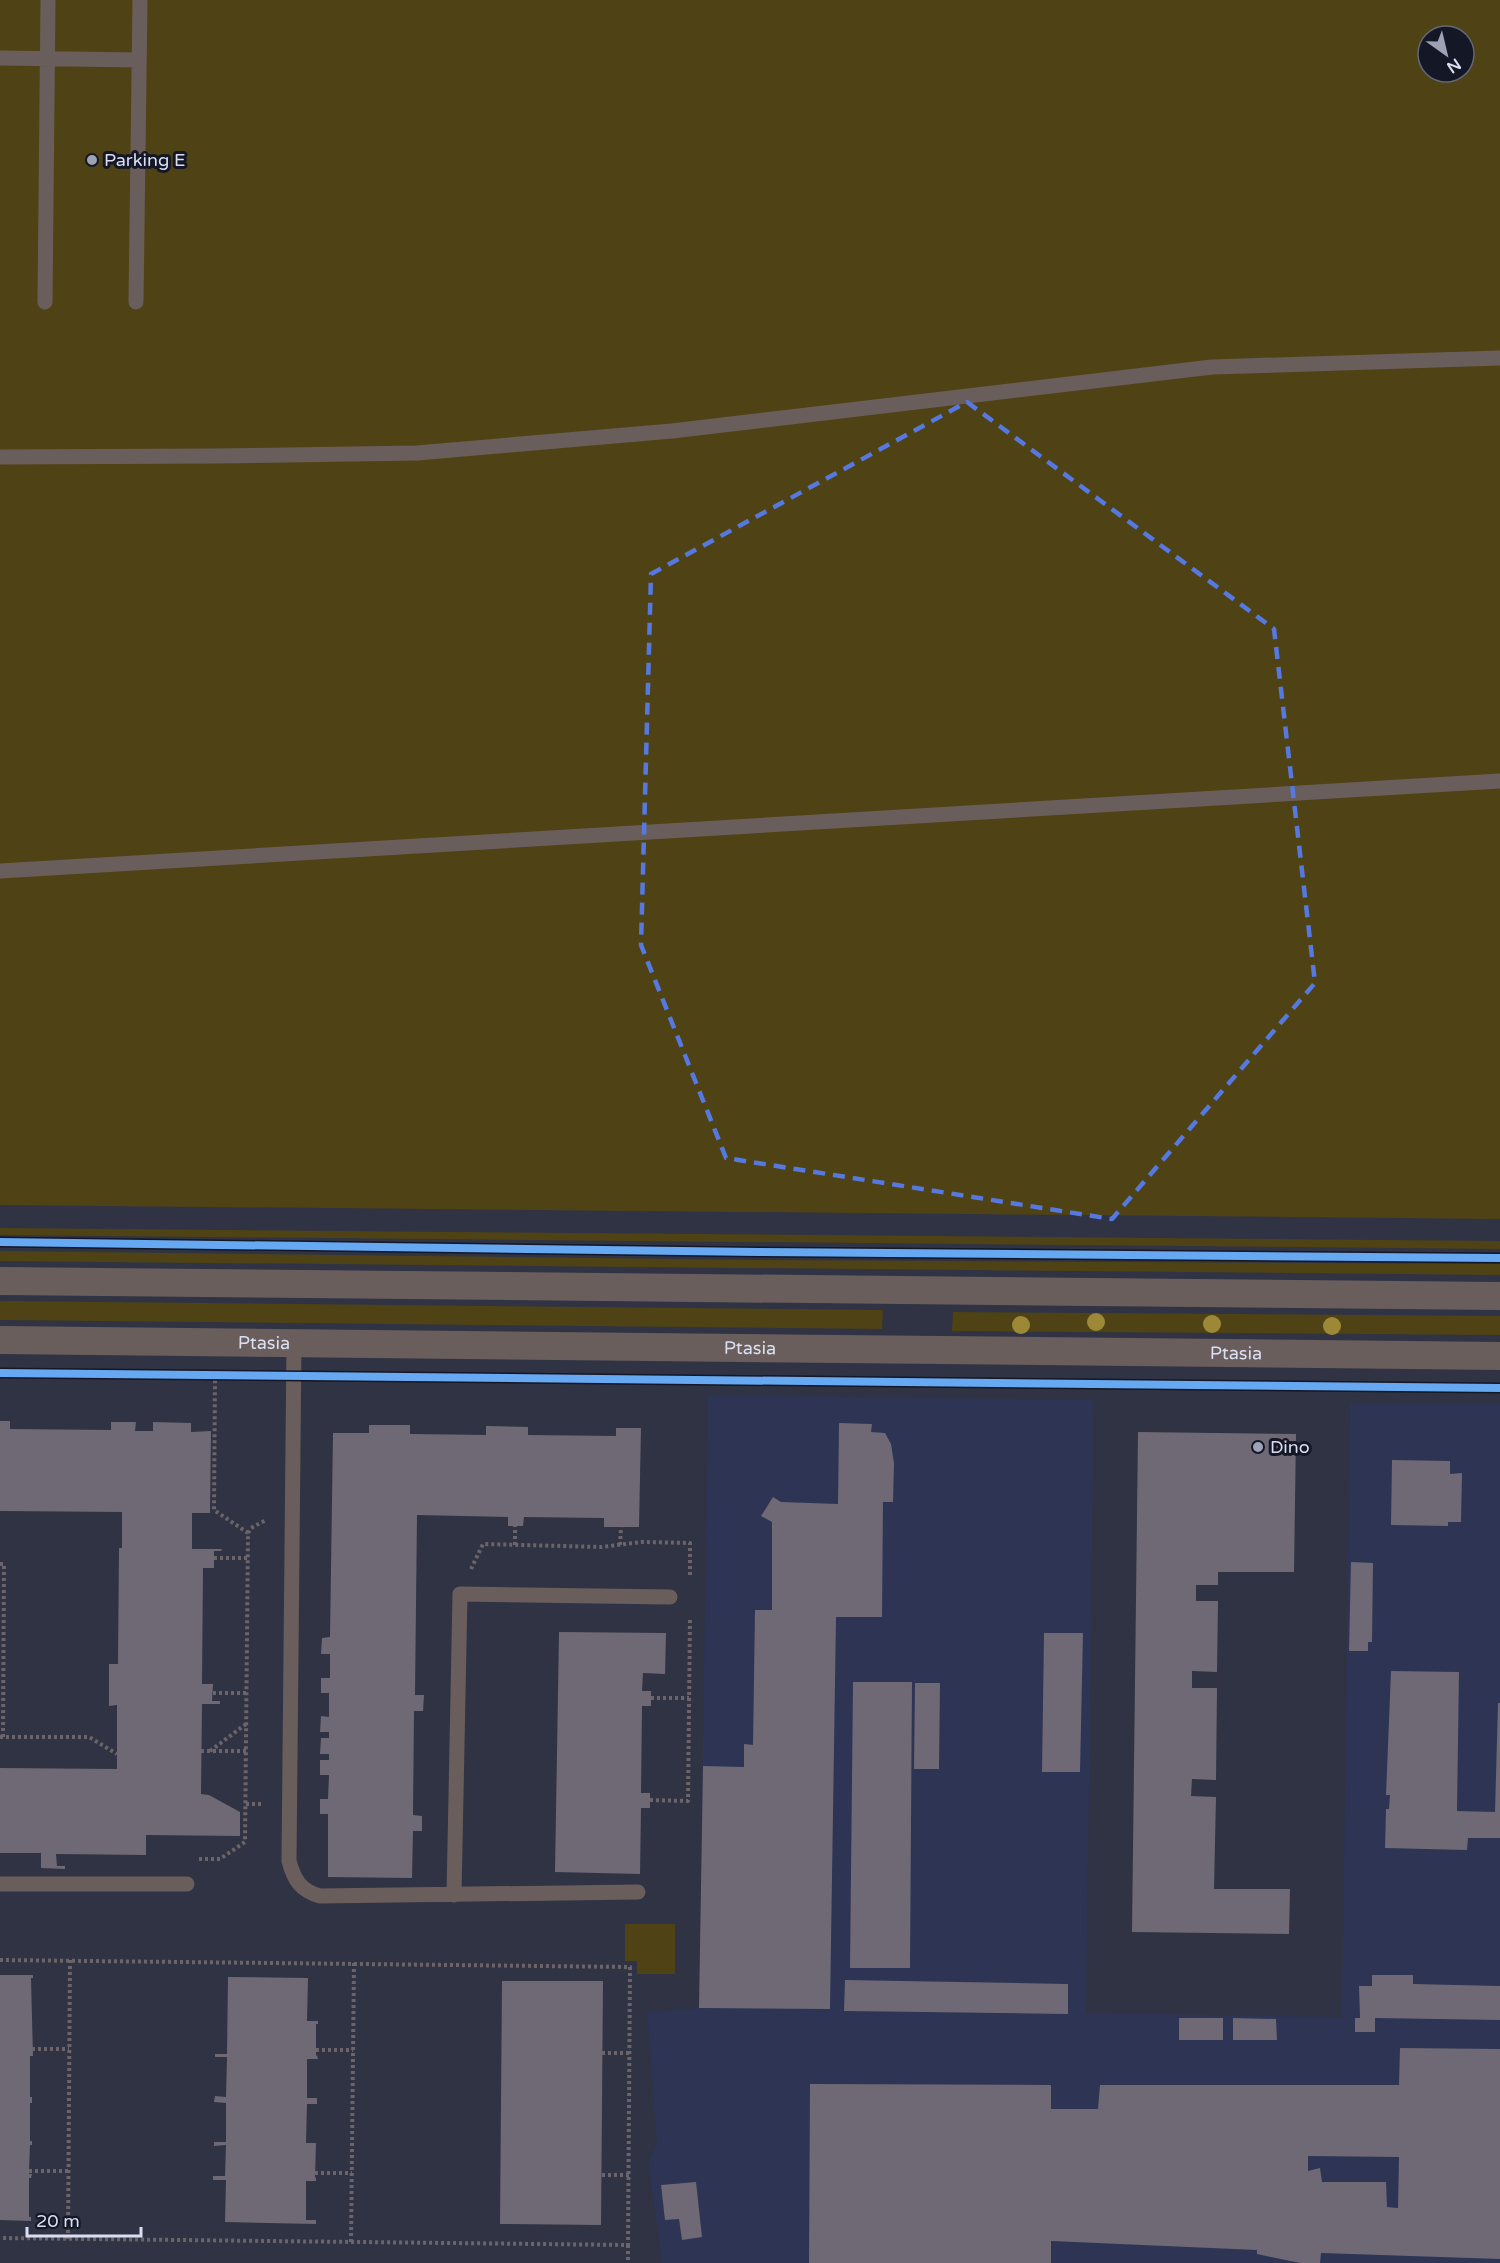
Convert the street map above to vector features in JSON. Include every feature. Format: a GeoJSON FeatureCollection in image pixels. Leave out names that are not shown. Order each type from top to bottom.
{"type":"FeatureCollection","features":[{"type":"Feature","properties":{"kind":"street"},"geometry":{"type":"LineString","coordinates":[[0,1281],[1500,1296]]}},
{"type":"Feature","properties":{"kind":"street","name":"Ptasia"},"geometry":{"type":"LineString","coordinates":[[0,1340],[1500,1356]]}},
{"type":"Feature","properties":{"kind":"lane"},"geometry":{"type":"LineString","coordinates":[[45,302],[48,0]]}},
{"type":"Feature","properties":{"kind":"lane"},"geometry":{"type":"LineString","coordinates":[[136,302],[140,0]]}},
{"type":"Feature","properties":{"kind":"lane"},"geometry":{"type":"LineString","coordinates":[[0,58],[139,60]]}},
{"type":"Feature","properties":{"kind":"lane"},"geometry":{"type":"LineString","coordinates":[[0,457],[417,453],[672,431],[1212,367],[1500,358]]}},
{"type":"Feature","properties":{"kind":"lane"},"geometry":{"type":"LineString","coordinates":[[0,871],[1500,782]]}},
{"type":"Feature","properties":{"kind":"lane"},"geometry":{"type":"LineString","coordinates":[[294,1343],[289,1861],[292,1873],[307,1892],[320,1896],[638,1892]]}},
{"type":"Feature","properties":{"kind":"lane"},"geometry":{"type":"LineString","coordinates":[[454,1895],[459,1594],[670,1597]]}},
{"type":"Feature","properties":{"kind":"lane"},"geometry":{"type":"LineString","coordinates":[[0,1884],[187,1884]]}},
{"type":"Feature","properties":{"kind":"path"},"geometry":{"type":"LineString","coordinates":[[196,1859],[220,1859],[245,1842],[248,1533],[214,1510],[212,1506],[215,1375]]}},
{"type":"Feature","properties":{"kind":"path"},"geometry":{"type":"LineString","coordinates":[[515,1526],[515,1545]]}},
{"type":"Feature","properties":{"kind":"path"},"geometry":{"type":"LineString","coordinates":[[620,1545],[621,1527]]}},
{"type":"Feature","properties":{"kind":"path"},"geometry":{"type":"LineString","coordinates":[[214,1558],[248,1558]]}},
{"type":"Feature","properties":{"kind":"path"},"geometry":{"type":"LineString","coordinates":[[0,1564],[4,1564],[2,1737],[89,1737],[117,1754]]}},
{"type":"Feature","properties":{"kind":"path"},"geometry":{"type":"LineString","coordinates":[[213,1693],[246,1693]]}},
{"type":"Feature","properties":{"kind":"path"},"geometry":{"type":"LineString","coordinates":[[651,1698],[689,1698]]}},
{"type":"Feature","properties":{"kind":"path"},"geometry":{"type":"LineString","coordinates":[[210,1751],[246,1724]]}},
{"type":"Feature","properties":{"kind":"path"},"geometry":{"type":"LineString","coordinates":[[201,1751],[246,1750]]}},
{"type":"Feature","properties":{"kind":"path"},"geometry":{"type":"LineString","coordinates":[[0,1960],[630,1967],[628,2263]]}},
{"type":"Feature","properties":{"kind":"path"},"geometry":{"type":"LineString","coordinates":[[68,2239],[70,1960]]}},
{"type":"Feature","properties":{"kind":"path"},"geometry":{"type":"LineString","coordinates":[[351,2242],[354,1963]]}},
{"type":"Feature","properties":{"kind":"path"},"geometry":{"type":"LineString","coordinates":[[32,2049],[69,2049]]}},
{"type":"Feature","properties":{"kind":"path"},"geometry":{"type":"LineString","coordinates":[[316,2050],[353,2050]]}},
{"type":"Feature","properties":{"kind":"path"},"geometry":{"type":"LineString","coordinates":[[603,2053],[630,2053]]}},
{"type":"Feature","properties":{"kind":"path"},"geometry":{"type":"LineString","coordinates":[[29,2171],[69,2171]]}},
{"type":"Feature","properties":{"kind":"path"},"geometry":{"type":"LineString","coordinates":[[315,2173],[352,2173]]}},
{"type":"Feature","properties":{"kind":"path"},"geometry":{"type":"LineString","coordinates":[[602,2175],[629,2175]]}},
{"type":"Feature","properties":{"kind":"path"},"geometry":{"type":"LineString","coordinates":[[0,2238],[628,2245]]}},
{"type":"Feature","properties":{"kind":"highlighted area"},"geometry":{"type":"Polygon","coordinates":[[[967,402],[1274,629],[1315,983],[1112,1219],[726,1158],[641,945],[651,574],[967,402]]]}},
{"type":"Feature","properties":{"kind":"shaded area"},"geometry":{"type":"Polygon","coordinates":[[[0,0],[1500,0],[1500,1219],[0,1205],[0,0]]]}},
{"type":"Feature","properties":{"kind":"shaded area"},"geometry":{"type":"Polygon","coordinates":[[[0,1228],[1500,1241],[1500,1249],[0,1235],[0,1228]]]}},
{"type":"Feature","properties":{"kind":"shaded area"},"geometry":{"type":"Polygon","coordinates":[[[0,1251],[758,1260],[1500,1264],[1500,1275],[0,1261],[0,1251]]]}},
{"type":"Feature","properties":{"kind":"shaded area"},"geometry":{"type":"Polygon","coordinates":[[[0,1301],[883,1310],[882,1329],[0,1320],[0,1301]]]}},
{"type":"Feature","properties":{"kind":"shaded area"},"geometry":{"type":"Polygon","coordinates":[[[953,1312],[1500,1316],[1500,1335],[952,1331],[953,1312]]]}},
{"type":"Feature","properties":{"kind":"shaded area"},"geometry":{"type":"Polygon","coordinates":[[[708,1395],[1094,1400],[1086,2013],[1342,2017],[1350,1403],[1500,1404],[1500,2263],[662,2263],[648,2161],[657,2144],[647,2012],[699,2008],[708,1395]]]}},
{"type":"Feature","properties":{"kind":"shaded area"},"geometry":{"type":"Polygon","coordinates":[[[625,1924],[675,1924],[675,1974],[637,1974],[637,1961],[625,1961],[625,1924]]]}},
{"type":"Feature","properties":{"kind":"building"},"geometry":{"type":"Polygon","coordinates":[[[0,1421],[10,1421],[10,1429],[111,1430],[111,1422],[136,1422],[135,1431],[153,1431],[153,1422],[191,1423],[191,1432],[211,1431],[210,1513],[192,1513],[192,1549],[222,1549],[214,1551],[214,1568],[203,1568],[202,1684],[213,1684],[212,1701],[220,1701],[220,1704],[202,1704],[201,1794],[209,1795],[240,1812],[240,1836],[146,1835],[146,1855],[56,1854],[57,1866],[65,1866],[65,1869],[41,1868],[41,1853],[0,1853],[0,1768],[117,1769],[117,1705],[109,1706],[109,1664],[118,1664],[119,1548],[122,1548],[122,1512],[0,1511],[0,1421]]]}},
{"type":"Feature","properties":{"kind":"building"},"geometry":{"type":"Polygon","coordinates":[[[839,1423],[872,1424],[871,1432],[885,1433],[891,1444],[894,1463],[893,1502],[883,1502],[882,1617],[836,1617],[830,2009],[699,2008],[703,1766],[744,1767],[744,1744],[753,1745],[755,1610],[772,1610],[772,1522],[761,1516],[773,1497],[781,1502],[838,1504],[839,1423]]]}},
{"type":"Feature","properties":{"kind":"building"},"geometry":{"type":"Polygon","coordinates":[[[369,1425],[410,1425],[410,1434],[486,1435],[486,1426],[528,1427],[528,1435],[616,1436],[616,1428],[641,1428],[639,1527],[604,1527],[604,1518],[524,1517],[523,1526],[508,1526],[508,1517],[417,1515],[415,1695],[424,1695],[423,1711],[414,1711],[413,1815],[422,1816],[422,1831],[413,1831],[412,1878],[328,1877],[328,1814],[320,1814],[320,1799],[328,1799],[329,1775],[320,1775],[320,1760],[329,1760],[329,1754],[320,1754],[321,1738],[329,1738],[329,1732],[320,1732],[321,1716],[329,1717],[329,1693],[321,1693],[321,1678],[330,1678],[330,1654],[321,1654],[322,1638],[330,1637],[333,1433],[369,1433],[369,1425]]]}},
{"type":"Feature","properties":{"kind":"building"},"geometry":{"type":"Polygon","coordinates":[[[1138,1432],[1296,1434],[1294,1572],[1218,1572],[1218,1585],[1196,1585],[1196,1601],[1218,1601],[1217,1672],[1192,1671],[1192,1688],[1217,1688],[1216,1780],[1192,1779],[1191,1796],[1216,1797],[1214,1889],[1290,1889],[1289,1934],[1132,1932],[1138,1432]]]}},
{"type":"Feature","properties":{"kind":"building"},"geometry":{"type":"Polygon","coordinates":[[[1392,1460],[1450,1461],[1450,1474],[1462,1473],[1461,1522],[1448,1522],[1448,1526],[1391,1525],[1392,1460]]]}},
{"type":"Feature","properties":{"kind":"building"},"geometry":{"type":"Polygon","coordinates":[[[1351,1562],[1373,1563],[1372,1642],[1368,1642],[1368,1651],[1349,1651],[1351,1562]]]}},
{"type":"Feature","properties":{"kind":"building"},"geometry":{"type":"Polygon","coordinates":[[[559,1632],[666,1633],[665,1674],[643,1673],[642,1691],[651,1691],[651,1706],[642,1706],[641,1793],[650,1793],[650,1808],[641,1808],[640,1874],[555,1872],[559,1632]]]}},
{"type":"Feature","properties":{"kind":"building"},"geometry":{"type":"Polygon","coordinates":[[[1044,1633],[1083,1633],[1080,1772],[1042,1772],[1044,1633]]]}},
{"type":"Feature","properties":{"kind":"building"},"geometry":{"type":"Polygon","coordinates":[[[1391,1671],[1459,1672],[1457,1811],[1495,1812],[1498,1703],[1500,1703],[1500,1838],[1468,1838],[1467,1850],[1385,1848],[1386,1809],[1389,1809],[1390,1795],[1386,1795],[1391,1671]]]}},
{"type":"Feature","properties":{"kind":"building"},"geometry":{"type":"Polygon","coordinates":[[[853,1682],[912,1682],[910,1968],[850,1968],[853,1682]]]}},
{"type":"Feature","properties":{"kind":"building"},"geometry":{"type":"Polygon","coordinates":[[[915,1683],[940,1683],[939,1769],[914,1769],[915,1683]]]}},
{"type":"Feature","properties":{"kind":"building"},"geometry":{"type":"Polygon","coordinates":[[[0,1975],[33,1975],[31,1978],[33,2056],[30,2056],[32,2103],[30,2103],[30,2141],[32,2145],[30,2145],[29,2171],[29,2174],[32,2174],[29,2178],[29,2217],[31,2221],[0,2220],[0,1975]]]}},
{"type":"Feature","properties":{"kind":"building"},"geometry":{"type":"Polygon","coordinates":[[[1372,1975],[1413,1975],[1413,1984],[1500,1986],[1500,2020],[1375,2018],[1375,2032],[1355,2032],[1355,2018],[1360,2018],[1359,1986],[1372,1986],[1372,1975]]]}},
{"type":"Feature","properties":{"kind":"building"},"geometry":{"type":"Polygon","coordinates":[[[228,1977],[308,1978],[307,2021],[318,2021],[316,2024],[316,2056],[318,2059],[307,2059],[307,2098],[317,2098],[317,2104],[307,2104],[306,2143],[316,2143],[316,2181],[306,2181],[306,2220],[316,2220],[316,2224],[225,2222],[226,2180],[213,2180],[213,2176],[225,2176],[226,2145],[214,2146],[214,2142],[226,2142],[226,2103],[214,2102],[215,2096],[226,2097],[227,2057],[215,2057],[215,2054],[227,2054],[228,1977]]]}},
{"type":"Feature","properties":{"kind":"building"},"geometry":{"type":"Polygon","coordinates":[[[845,1980],[1068,1984],[1068,2014],[844,2011],[845,1980]]]}},
{"type":"Feature","properties":{"kind":"building"},"geometry":{"type":"Polygon","coordinates":[[[502,1981],[603,1981],[601,2225],[500,2224],[502,1981]]]}},
{"type":"Feature","properties":{"kind":"building"},"geometry":{"type":"Polygon","coordinates":[[[1179,2018],[1223,2018],[1223,2040],[1179,2040],[1179,2018]]]}},
{"type":"Feature","properties":{"kind":"building"},"geometry":{"type":"Polygon","coordinates":[[[1233,2018],[1276,2019],[1277,2040],[1233,2040],[1233,2018]]]}},
{"type":"Feature","properties":{"kind":"building"},"geometry":{"type":"Polygon","coordinates":[[[1400,2048],[1500,2049],[1500,2259],[1321,2253],[1320,2263],[1300,2263],[1257,2254],[1257,2250],[1051,2241],[1051,2263],[809,2263],[810,2084],[1051,2085],[1051,2109],[1098,2109],[1100,2085],[1399,2085],[1400,2048]],[[1308,2156],[1308,2171],[1320,2168],[1322,2182],[1386,2182],[1387,2207],[1398,2208],[1399,2157],[1308,2156]]]}},
{"type":"Feature","properties":{"kind":"building"},"geometry":{"type":"Polygon","coordinates":[[[696,2182],[702,2237],[682,2240],[679,2219],[665,2220],[661,2185],[696,2182]]]}},
{"type":"Feature","properties":{"kind":"cycle path"},"geometry":{"type":"LineString","coordinates":[[0,1242],[758,1252],[1500,1258]]}},
{"type":"Feature","properties":{"kind":"cycle path"},"geometry":{"type":"LineString","coordinates":[[0,1373],[1500,1388]]}},
{"type":"Feature","properties":{"kind":"place","name":"Parking E"},"geometry":{"type":"Point","coordinates":[92,160]}},
{"type":"Feature","properties":{"kind":"place","name":"Dino"},"geometry":{"type":"Point","coordinates":[1258,1447]}}]}
